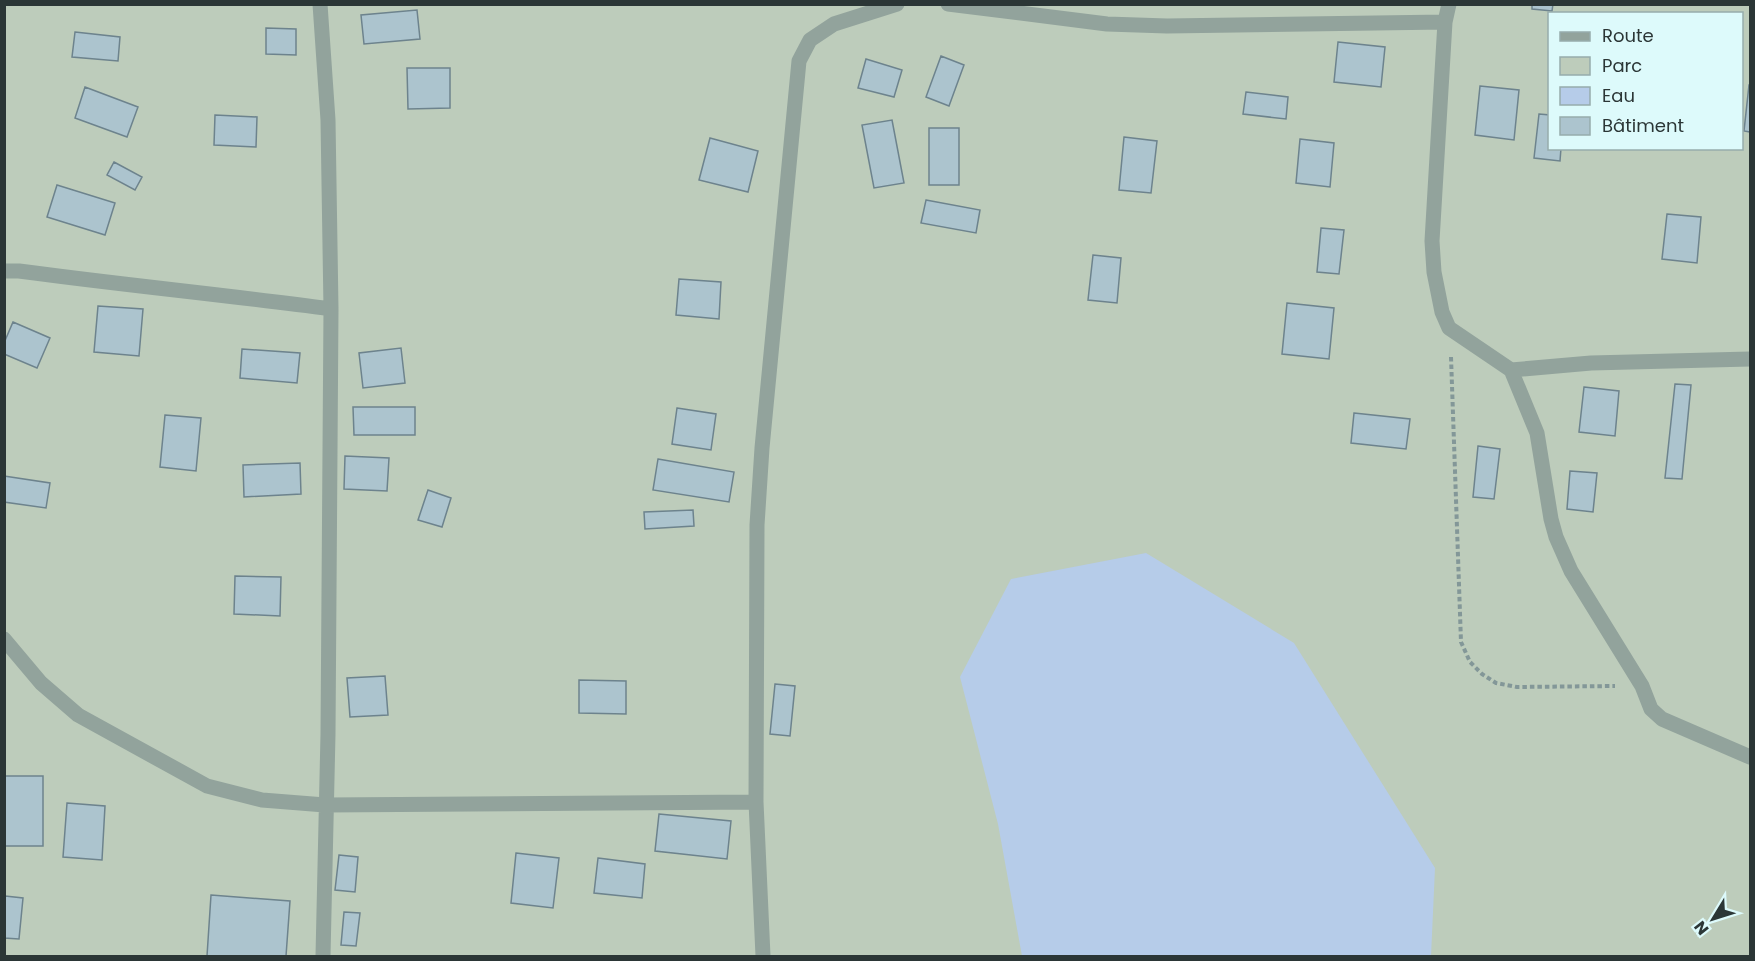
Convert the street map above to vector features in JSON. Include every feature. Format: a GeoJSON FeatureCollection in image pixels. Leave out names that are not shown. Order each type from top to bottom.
{"type":"FeatureCollection","features":[{"type":"Feature","properties":{"kind":"street"},"geometry":{"type":"LineString","coordinates":[[320,4],[328,120],[331,309],[328,722],[323,957]]}},
{"type":"Feature","properties":{"kind":"street"},"geometry":{"type":"LineString","coordinates":[[763,957],[756,802],[757,525],[763,436],[799,61],[810,40],[834,24],[897,4]]}},
{"type":"Feature","properties":{"kind":"street"},"geometry":{"type":"LineString","coordinates":[[948,4],[1131,25],[1445,22]]}},
{"type":"Feature","properties":{"kind":"street"},"geometry":{"type":"LineString","coordinates":[[1449,4],[1445,22],[1432,241],[1434,273],[1442,312],[1449,328],[1511,370],[1537,433],[1556,537],[1571,571],[1642,686],[1651,709],[1662,719],[1750,757]]}},
{"type":"Feature","properties":{"kind":"street"},"geometry":{"type":"LineString","coordinates":[[4,271],[331,309]]}},
{"type":"Feature","properties":{"kind":"street"},"geometry":{"type":"LineString","coordinates":[[1511,370],[1592,363],[1750,358]]}},
{"type":"Feature","properties":{"kind":"street"},"geometry":{"type":"LineString","coordinates":[[4,639],[41,682],[78,715],[207,786],[262,800],[325,805],[756,802]]}},
{"type":"Feature","properties":{"kind":"path"},"geometry":{"type":"LineString","coordinates":[[1449,328],[1461,642],[1470,662],[1482,674],[1496,682],[1517,687],[1615,686],[1628,688],[1642,686]]}},
{"type":"Feature","properties":{"kind":"green space"},"geometry":{"type":"Polygon","coordinates":[[[5,5],[1750,5],[1750,956],[5,956],[5,5]]]}},
{"type":"Feature","properties":{"kind":"water"},"geometry":{"type":"Polygon","coordinates":[[[1146,553],[1294,643],[1435,868],[1431,956],[1022,956],[998,824],[960,677],[1011,579],[1146,553]]]}},
{"type":"Feature","properties":{"kind":"building"},"geometry":{"type":"Polygon","coordinates":[[[1532,4],[1553,4],[1552,11],[1532,9],[1532,4]]]}},
{"type":"Feature","properties":{"kind":"building"},"geometry":{"type":"Polygon","coordinates":[[[417,10],[420,39],[364,44],[361,15],[417,10]]]}},
{"type":"Feature","properties":{"kind":"building"},"geometry":{"type":"Polygon","coordinates":[[[266,28],[296,29],[296,55],[266,54],[266,28]]]}},
{"type":"Feature","properties":{"kind":"building"},"geometry":{"type":"Polygon","coordinates":[[[75,32],[120,37],[118,61],[72,57],[75,32]]]}},
{"type":"Feature","properties":{"kind":"building"},"geometry":{"type":"Polygon","coordinates":[[[1338,42],[1385,47],[1381,87],[1334,82],[1338,42]]]}},
{"type":"Feature","properties":{"kind":"building"},"geometry":{"type":"Polygon","coordinates":[[[941,56],[964,65],[949,106],[926,97],[941,56]]]}},
{"type":"Feature","properties":{"kind":"building"},"geometry":{"type":"Polygon","coordinates":[[[866,59],[902,70],[894,97],[858,88],[866,59]]]}},
{"type":"Feature","properties":{"kind":"building"},"geometry":{"type":"Polygon","coordinates":[[[407,68],[450,68],[450,108],[408,109],[407,68]]]}},
{"type":"Feature","properties":{"kind":"building"},"geometry":{"type":"Polygon","coordinates":[[[1750,85],[1750,132],[1744,131],[1750,85]]]}},
{"type":"Feature","properties":{"kind":"building"},"geometry":{"type":"Polygon","coordinates":[[[1480,86],[1519,90],[1514,140],[1475,135],[1480,86]]]}},
{"type":"Feature","properties":{"kind":"building"},"geometry":{"type":"Polygon","coordinates":[[[85,87],[138,107],[127,137],[75,118],[85,87]]]}},
{"type":"Feature","properties":{"kind":"building"},"geometry":{"type":"Polygon","coordinates":[[[1246,92],[1288,97],[1286,119],[1243,114],[1246,92]]]}},
{"type":"Feature","properties":{"kind":"building"},"geometry":{"type":"Polygon","coordinates":[[[1539,114],[1548,115],[1548,150],[1561,150],[1560,161],[1534,158],[1539,114]]]}},
{"type":"Feature","properties":{"kind":"building"},"geometry":{"type":"Polygon","coordinates":[[[215,115],[257,117],[256,147],[214,145],[215,115]]]}},
{"type":"Feature","properties":{"kind":"building"},"geometry":{"type":"Polygon","coordinates":[[[892,120],[904,183],[874,188],[862,125],[892,120]]]}},
{"type":"Feature","properties":{"kind":"building"},"geometry":{"type":"Polygon","coordinates":[[[929,128],[959,128],[959,185],[929,185],[929,128]]]}},
{"type":"Feature","properties":{"kind":"building"},"geometry":{"type":"Polygon","coordinates":[[[1124,137],[1157,141],[1151,193],[1119,190],[1124,137]]]}},
{"type":"Feature","properties":{"kind":"building"},"geometry":{"type":"Polygon","coordinates":[[[710,138],[758,151],[748,192],[699,180],[710,138]]]}},
{"type":"Feature","properties":{"kind":"building"},"geometry":{"type":"Polygon","coordinates":[[[1300,139],[1334,143],[1330,187],[1296,183],[1300,139]]]}},
{"type":"Feature","properties":{"kind":"building"},"geometry":{"type":"Polygon","coordinates":[[[114,162],[142,177],[135,190],[107,175],[114,162]]]}},
{"type":"Feature","properties":{"kind":"building"},"geometry":{"type":"Polygon","coordinates":[[[57,185],[115,203],[105,235],[47,217],[57,185]]]}},
{"type":"Feature","properties":{"kind":"building"},"geometry":{"type":"Polygon","coordinates":[[[926,200],[980,210],[976,233],[921,223],[926,200]]]}},
{"type":"Feature","properties":{"kind":"building"},"geometry":{"type":"Polygon","coordinates":[[[1667,214],[1701,217],[1697,263],[1662,259],[1667,214]]]}},
{"type":"Feature","properties":{"kind":"building"},"geometry":{"type":"Polygon","coordinates":[[[1321,228],[1344,230],[1339,274],[1317,272],[1321,228]]]}},
{"type":"Feature","properties":{"kind":"building"},"geometry":{"type":"Polygon","coordinates":[[[1093,255],[1121,258],[1117,303],[1088,300],[1093,255]]]}},
{"type":"Feature","properties":{"kind":"building"},"geometry":{"type":"Polygon","coordinates":[[[679,279],[721,282],[719,319],[676,315],[679,279]]]}},
{"type":"Feature","properties":{"kind":"building"},"geometry":{"type":"Polygon","coordinates":[[[1287,303],[1334,308],[1329,359],[1282,354],[1287,303]]]}},
{"type":"Feature","properties":{"kind":"building"},"geometry":{"type":"Polygon","coordinates":[[[98,306],[143,309],[139,356],[94,352],[98,306]]]}},
{"type":"Feature","properties":{"kind":"building"},"geometry":{"type":"Polygon","coordinates":[[[13,322],[50,338],[37,368],[4,354],[4,343],[13,322]]]}},
{"type":"Feature","properties":{"kind":"building"},"geometry":{"type":"Polygon","coordinates":[[[401,348],[405,383],[363,388],[359,353],[401,348]]]}},
{"type":"Feature","properties":{"kind":"building"},"geometry":{"type":"Polygon","coordinates":[[[242,349],[300,353],[297,383],[240,378],[242,349]]]}},
{"type":"Feature","properties":{"kind":"building"},"geometry":{"type":"Polygon","coordinates":[[[1675,384],[1691,385],[1682,479],[1665,478],[1675,384]]]}},
{"type":"Feature","properties":{"kind":"building"},"geometry":{"type":"Polygon","coordinates":[[[1584,387],[1619,391],[1615,436],[1579,432],[1584,387]]]}},
{"type":"Feature","properties":{"kind":"building"},"geometry":{"type":"Polygon","coordinates":[[[353,407],[415,407],[415,435],[354,435],[353,407]]]}},
{"type":"Feature","properties":{"kind":"building"},"geometry":{"type":"Polygon","coordinates":[[[677,408],[716,414],[711,450],[672,444],[677,408]]]}},
{"type":"Feature","properties":{"kind":"building"},"geometry":{"type":"Polygon","coordinates":[[[1354,413],[1410,419],[1406,449],[1351,443],[1354,413]]]}},
{"type":"Feature","properties":{"kind":"building"},"geometry":{"type":"Polygon","coordinates":[[[165,415],[201,418],[196,471],[160,467],[165,415]]]}},
{"type":"Feature","properties":{"kind":"building"},"geometry":{"type":"Polygon","coordinates":[[[1478,446],[1500,449],[1494,499],[1473,497],[1478,446]]]}},
{"type":"Feature","properties":{"kind":"building"},"geometry":{"type":"Polygon","coordinates":[[[345,456],[389,458],[387,491],[344,489],[345,456]]]}},
{"type":"Feature","properties":{"kind":"building"},"geometry":{"type":"Polygon","coordinates":[[[658,459],[734,472],[729,502],[653,490],[658,459]]]}},
{"type":"Feature","properties":{"kind":"building"},"geometry":{"type":"Polygon","coordinates":[[[300,463],[301,494],[244,497],[243,465],[300,463]]]}},
{"type":"Feature","properties":{"kind":"building"},"geometry":{"type":"Polygon","coordinates":[[[1570,471],[1597,473],[1593,512],[1567,509],[1570,471]]]}},
{"type":"Feature","properties":{"kind":"building"},"geometry":{"type":"Polygon","coordinates":[[[4,476],[50,483],[46,508],[4,502],[4,476]]]}},
{"type":"Feature","properties":{"kind":"building"},"geometry":{"type":"Polygon","coordinates":[[[428,490],[451,498],[442,527],[418,520],[428,490]]]}},
{"type":"Feature","properties":{"kind":"building"},"geometry":{"type":"Polygon","coordinates":[[[693,510],[694,526],[645,529],[644,512],[693,510]]]}},
{"type":"Feature","properties":{"kind":"building"},"geometry":{"type":"Polygon","coordinates":[[[235,576],[281,577],[280,616],[234,614],[235,576]]]}},
{"type":"Feature","properties":{"kind":"building"},"geometry":{"type":"Polygon","coordinates":[[[385,676],[388,715],[350,717],[347,678],[385,676]]]}},
{"type":"Feature","properties":{"kind":"building"},"geometry":{"type":"Polygon","coordinates":[[[579,680],[626,681],[626,714],[579,713],[579,680]]]}},
{"type":"Feature","properties":{"kind":"building"},"geometry":{"type":"Polygon","coordinates":[[[775,684],[795,686],[790,736],[770,734],[775,684]]]}},
{"type":"Feature","properties":{"kind":"building"},"geometry":{"type":"Polygon","coordinates":[[[4,776],[43,776],[43,846],[4,846],[4,776]]]}},
{"type":"Feature","properties":{"kind":"building"},"geometry":{"type":"Polygon","coordinates":[[[67,803],[105,806],[102,860],[63,857],[67,803]]]}},
{"type":"Feature","properties":{"kind":"building"},"geometry":{"type":"Polygon","coordinates":[[[659,814],[731,821],[727,859],[655,851],[659,814]]]}},
{"type":"Feature","properties":{"kind":"building"},"geometry":{"type":"Polygon","coordinates":[[[516,853],[559,858],[553,908],[511,903],[516,853]]]}},
{"type":"Feature","properties":{"kind":"building"},"geometry":{"type":"Polygon","coordinates":[[[339,855],[358,857],[355,892],[335,890],[339,855]]]}},
{"type":"Feature","properties":{"kind":"building"},"geometry":{"type":"Polygon","coordinates":[[[598,858],[645,864],[642,898],[594,893],[598,858]]]}},
{"type":"Feature","properties":{"kind":"building"},"geometry":{"type":"Polygon","coordinates":[[[211,895],[290,901],[286,956],[207,956],[211,895]]]}},
{"type":"Feature","properties":{"kind":"building"},"geometry":{"type":"Polygon","coordinates":[[[5,896],[23,898],[19,939],[4,938],[5,896]]]}},
{"type":"Feature","properties":{"kind":"building"},"geometry":{"type":"Polygon","coordinates":[[[344,912],[360,913],[356,946],[341,945],[344,912]]]}}]}
